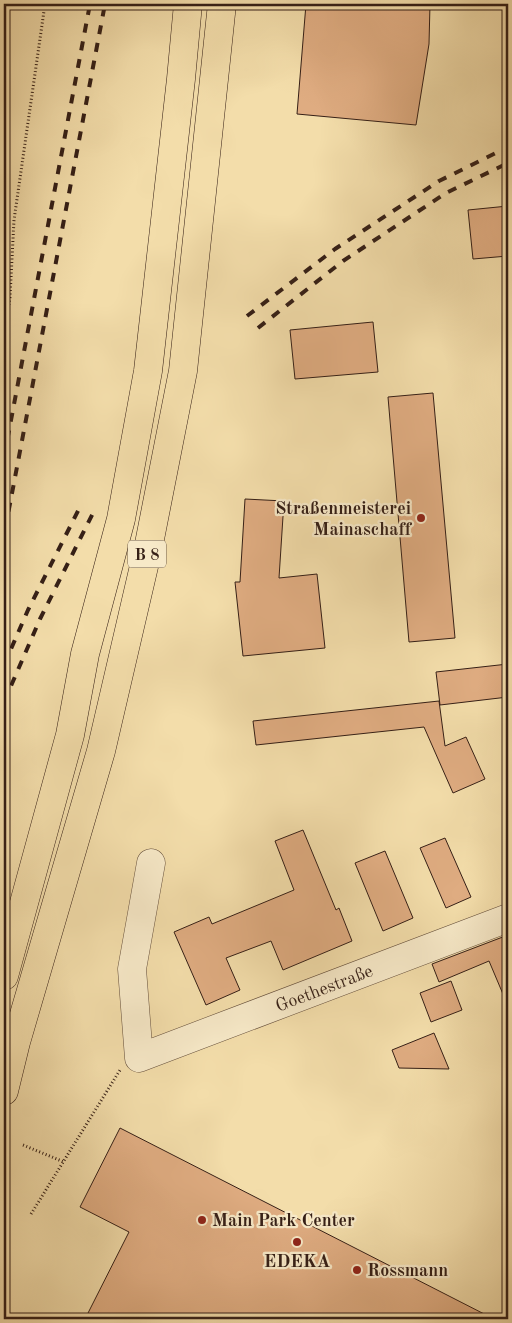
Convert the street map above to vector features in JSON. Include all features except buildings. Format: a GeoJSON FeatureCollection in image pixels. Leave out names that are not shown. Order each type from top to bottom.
{"type":"FeatureCollection","features":[{"type":"Feature","properties":{"kind":"highway","name":"B 8"},"geometry":{"type":"LineString","coordinates":[[4,976],[70,735],[85,654],[121,519],[148,371],[188,4]]}},
{"type":"Feature","properties":{"kind":"highway","name":"B 8"},"geometry":{"type":"LineString","coordinates":[[4,1090],[16,1042],[101,751],[148,549],[182,371],[222,4]]}},
{"type":"Feature","properties":{"kind":"street"},"geometry":{"type":"LineString","coordinates":[[139,1058],[132,969],[151,863]]}},
{"type":"Feature","properties":{"kind":"street","name":"Goethestraße"},"geometry":{"type":"LineString","coordinates":[[139,1058],[508,918]]}},
{"type":"Feature","properties":{"kind":"path"},"geometry":{"type":"LineString","coordinates":[[4,336],[10,297],[14,220],[44,4]]}},
{"type":"Feature","properties":{"kind":"path"},"geometry":{"type":"LineString","coordinates":[[31,1214],[124,1064],[139,1058]]}},
{"type":"Feature","properties":{"kind":"path"},"geometry":{"type":"LineString","coordinates":[[23,1145],[64,1162]]}},
{"type":"Feature","properties":{"kind":"railway"},"geometry":{"type":"LineString","coordinates":[[4,457],[90,4]]}},
{"type":"Feature","properties":{"kind":"railway"},"geometry":{"type":"LineString","coordinates":[[4,529],[105,4]]}},
{"type":"Feature","properties":{"kind":"railway"},"geometry":{"type":"LineString","coordinates":[[247,316],[335,249],[439,181],[508,147]]}},
{"type":"Feature","properties":{"kind":"railway"},"geometry":{"type":"LineString","coordinates":[[258,328],[343,261],[446,193],[508,163]]}},
{"type":"Feature","properties":{"kind":"railway"},"geometry":{"type":"LineString","coordinates":[[4,665],[28,610],[81,505]]}},
{"type":"Feature","properties":{"kind":"railway"},"geometry":{"type":"LineString","coordinates":[[4,702],[40,619],[93,513]]}},
{"type":"Feature","properties":{"kind":"place","name":"Straßenmeisterei Mainaschaff"},"geometry":{"type":"Point","coordinates":[421,518]}},
{"type":"Feature","properties":{"kind":"place","name":"Main Park Center"},"geometry":{"type":"Point","coordinates":[202,1220]}},
{"type":"Feature","properties":{"kind":"place","name":"EDEKA"},"geometry":{"type":"Point","coordinates":[297,1242]}},
{"type":"Feature","properties":{"kind":"place","name":"Rossmann"},"geometry":{"type":"Point","coordinates":[357,1270]}}]}
